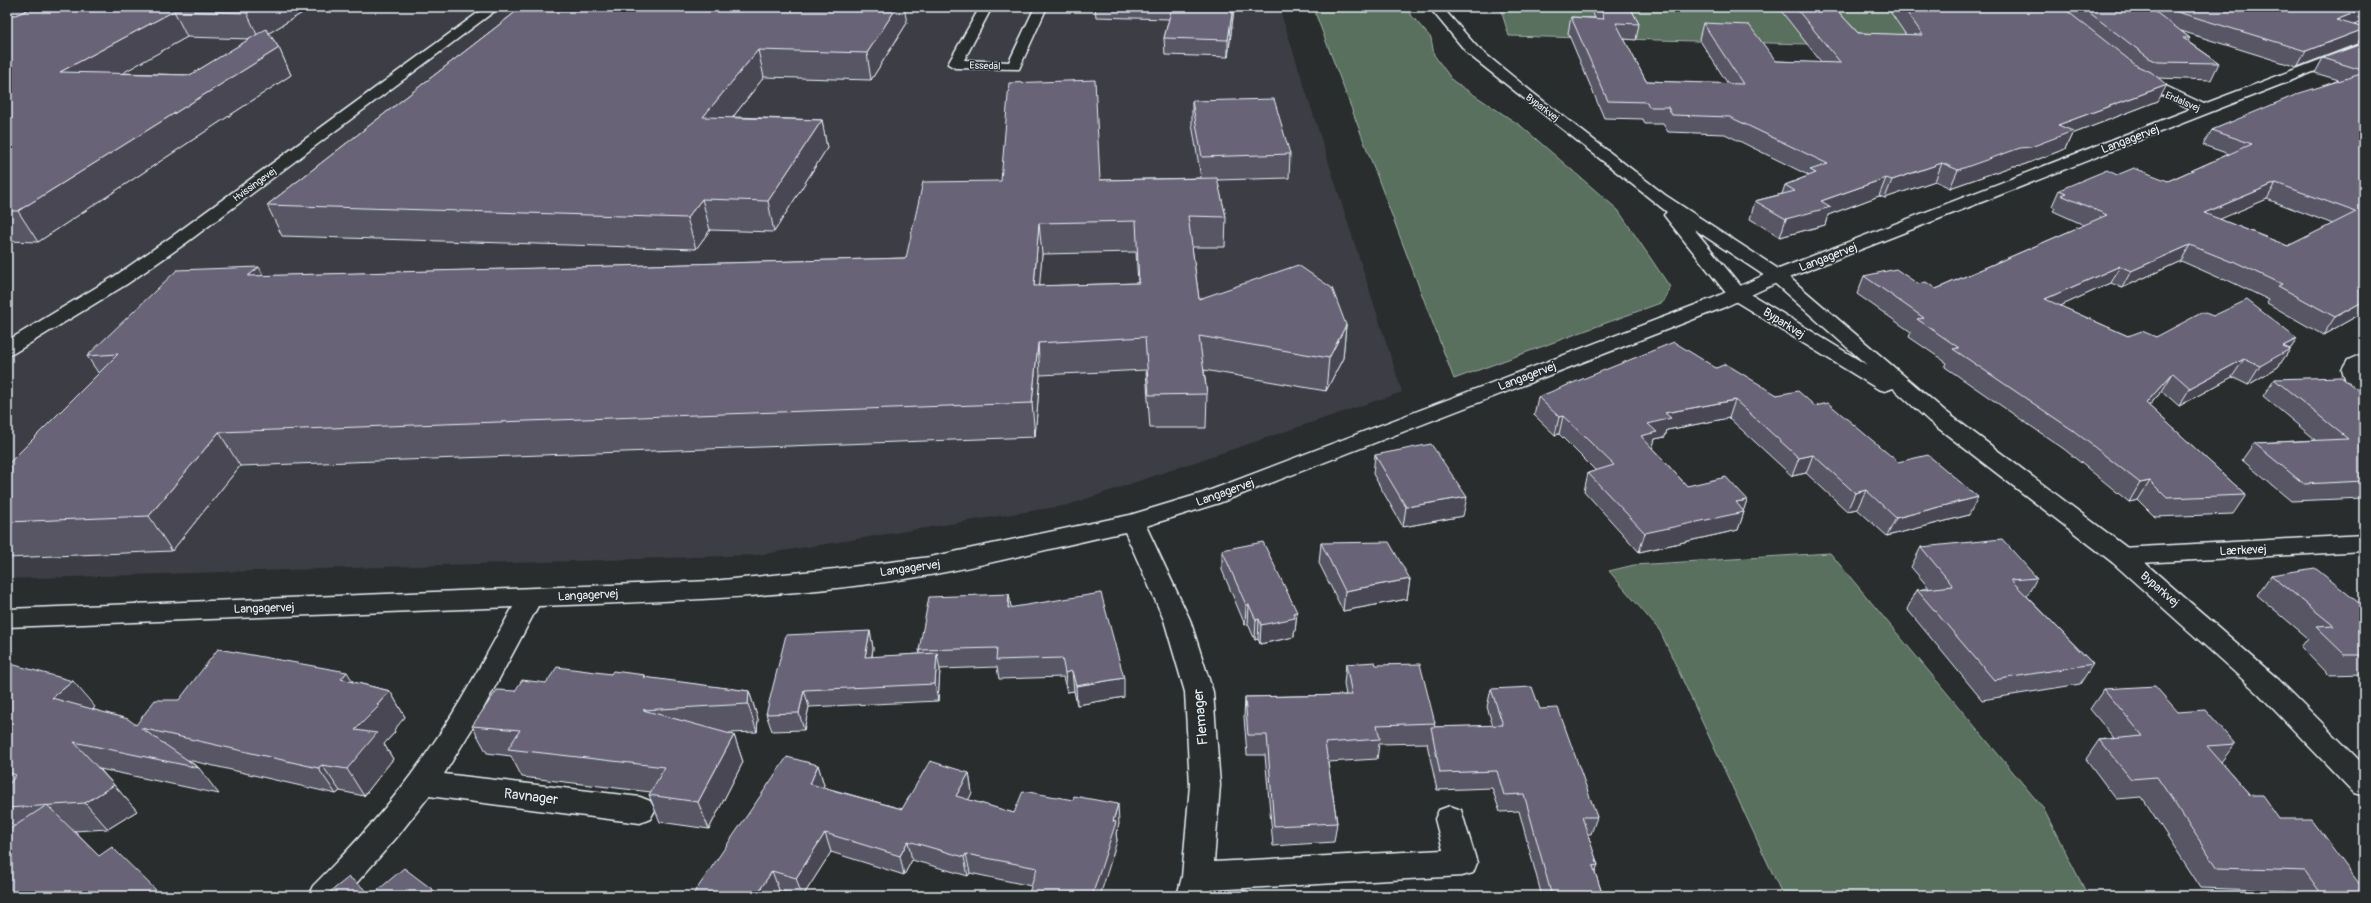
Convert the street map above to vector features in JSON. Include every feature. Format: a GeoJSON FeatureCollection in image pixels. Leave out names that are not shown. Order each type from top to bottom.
{"type":"FeatureCollection","features":[{"type":"Feature","properties":{"kind":"street","name":"Hvissingevej"},"geometry":{"type":"LineString","coordinates":[[7,349],[121,280],[180,240],[494,7]]}},
{"type":"Feature","properties":{"kind":"street","name":"Essedal"},"geometry":{"type":"LineString","coordinates":[[986,7],[955,64],[1014,66],[1041,7]]}},
{"type":"Feature","properties":{"kind":"street","name":"Byparkvej"},"geometry":{"type":"LineString","coordinates":[[1434,7],[1473,51],[1659,199],[1776,276],[1937,416],[2121,556],[2270,687],[2364,784]]}},
{"type":"Feature","properties":{"kind":"street","name":"Langagervej"},"geometry":{"type":"LineString","coordinates":[[9,620],[712,590],[835,578],[930,566],[1132,522],[1211,498],[1738,294],[1776,276],[2364,48]]}},
{"type":"Feature","properties":{"kind":"street","name":"Erdalsvej"},"geometry":{"type":"LineString","coordinates":[[2126,71],[2152,87],[2204,110]]}},
{"type":"Feature","properties":{"kind":"street","name":"Byparkvej"},"geometry":{"type":"LineString","coordinates":[[1659,199],[1738,294],[1937,416]]}},
{"type":"Feature","properties":{"kind":"street"},"geometry":{"type":"LineString","coordinates":[[2364,359],[2355,364],[2352,370],[2355,380],[2364,390]]}},
{"type":"Feature","properties":{"kind":"street","name":"Flemager"},"geometry":{"type":"LineString","coordinates":[[1132,522],[1177,620],[1199,692],[1205,784],[1195,887],[1462,863],[1450,819]]}},
{"type":"Feature","properties":{"kind":"street","name":"Lærkevej"},"geometry":{"type":"LineString","coordinates":[[2121,556],[2364,543]]}},
{"type":"Feature","properties":{"kind":"street"},"geometry":{"type":"LineString","coordinates":[[324,896],[364,854],[422,783],[455,731],[530,598]]}},
{"type":"Feature","properties":{"kind":"street","name":"Ravnager"},"geometry":{"type":"LineString","coordinates":[[422,783],[640,810]]}},
{"type":"Feature","properties":{"kind":"shaded area"},"geometry":{"type":"Polygon","coordinates":[[[7,7],[1279,7],[1402,392],[1068,505],[757,555],[7,579],[7,7]]]}},
{"type":"Feature","properties":{"kind":"green space"},"geometry":{"type":"Polygon","coordinates":[[[1313,7],[1404,7],[1431,38],[1434,55],[1453,81],[1521,126],[1618,210],[1670,287],[1663,302],[1454,379],[1313,7]]]}},
{"type":"Feature","properties":{"kind":"green space"},"geometry":{"type":"Polygon","coordinates":[[[1500,7],[1914,7],[1955,48],[1509,36],[1500,7]]]}},
{"type":"Feature","properties":{"kind":"green space"},"geometry":{"type":"Polygon","coordinates":[[[1830,553],[2043,808],[2088,896],[1783,896],[1660,631],[1609,571],[1634,565],[1830,553]]]}},
{"type":"Feature","properties":{"kind":"building"},"geometry":{"type":"Polygon","coordinates":[[[34,7],[257,7],[247,13],[174,11],[60,72],[190,75],[266,29],[279,48],[18,211],[7,211],[7,15],[16,15],[34,7]]]}},
{"type":"Feature","properties":{"kind":"building"},"geometry":{"type":"Polygon","coordinates":[[[522,7],[897,7],[867,53],[758,50],[703,117],[822,120],[768,201],[702,199],[687,218],[267,205],[522,7]]]}},
{"type":"Feature","properties":{"kind":"building"},"geometry":{"type":"Polygon","coordinates":[[[1172,7],[1233,7],[1228,40],[1164,38],[1172,7]]]}},
{"type":"Feature","properties":{"kind":"building"},"geometry":{"type":"Polygon","coordinates":[[[1600,7],[1630,7],[1639,24],[1616,23],[1646,81],[1743,84],[1703,23],[1749,25],[1776,61],[1841,63],[1795,7],[1834,7],[1858,33],[1923,35],[1903,7],[2062,7],[2137,66],[2151,72],[2167,85],[2058,125],[2073,131],[2031,147],[2020,148],[1958,170],[1942,163],[1892,180],[1886,178],[1821,201],[1831,207],[1786,219],[1755,201],[1795,191],[1785,185],[1816,173],[1810,170],[1828,164],[1730,117],[1672,115],[1668,107],[1649,107],[1647,102],[1608,101],[1571,17],[1604,19],[1600,7]]]}},
{"type":"Feature","properties":{"kind":"building"},"geometry":{"type":"Polygon","coordinates":[[[2082,7],[2149,7],[2190,38],[2183,38],[2219,63],[2158,62],[2149,58],[2082,7]]]}},
{"type":"Feature","properties":{"kind":"building"},"geometry":{"type":"Polygon","coordinates":[[[2161,7],[2364,7],[2364,9],[2336,20],[2364,29],[2306,51],[2161,7]]]}},
{"type":"Feature","properties":{"kind":"building"},"geometry":{"type":"Polygon","coordinates":[[[2364,43],[2364,69],[2358,69],[2323,58],[2364,43]]]}},
{"type":"Feature","properties":{"kind":"building"},"geometry":{"type":"Polygon","coordinates":[[[2364,73],[2364,301],[2335,317],[2278,286],[2282,284],[2233,261],[2232,262],[2190,245],[2131,271],[2120,266],[2045,299],[2128,336],[2142,331],[2156,337],[2203,312],[2213,316],[2247,300],[2297,339],[2283,346],[2290,349],[2260,366],[2244,359],[2190,388],[2173,373],[2146,403],[2246,495],[2167,498],[2150,481],[2140,483],[2074,431],[1953,349],[1959,348],[1917,319],[1924,318],[1864,276],[1896,269],[1918,284],[1926,282],[1936,289],[2107,215],[2061,195],[2066,193],[2059,190],[2107,170],[2117,175],[2134,168],[2168,181],[2252,144],[2212,130],[2300,93],[2364,73]],[[2276,183],[2204,213],[2288,246],[2356,212],[2276,183]]]}},
{"type":"Feature","properties":{"kind":"building"},"geometry":{"type":"Polygon","coordinates":[[[1095,80],[1100,180],[1217,178],[1226,217],[1188,216],[1199,299],[1298,265],[1332,288],[1346,325],[1329,358],[1199,336],[1207,394],[1149,395],[1145,337],[1038,343],[1032,403],[219,432],[149,516],[7,522],[7,465],[118,354],[87,356],[177,270],[259,267],[248,276],[906,258],[923,182],[1001,181],[1009,83],[1095,80]],[[1136,221],[1039,223],[1034,286],[1139,283],[1136,221]]]}},
{"type":"Feature","properties":{"kind":"building"},"geometry":{"type":"Polygon","coordinates":[[[1274,99],[1290,154],[1202,157],[1192,101],[1274,99]]]}},
{"type":"Feature","properties":{"kind":"building"},"geometry":{"type":"Polygon","coordinates":[[[1674,342],[1716,368],[1726,364],[1777,395],[1798,391],[1815,406],[1828,403],[1898,462],[1928,455],[1978,497],[1896,518],[1866,490],[1855,493],[1813,455],[1799,458],[1735,400],[1665,413],[1671,418],[1648,424],[1657,432],[1641,436],[1687,486],[1726,477],[1747,500],[1736,502],[1744,512],[1645,533],[1588,473],[1614,465],[1563,416],[1559,417],[1538,397],[1674,342]]]}},
{"type":"Feature","properties":{"kind":"building"},"geometry":{"type":"Polygon","coordinates":[[[2341,377],[2364,395],[2364,481],[2304,484],[2254,443],[2348,439],[2274,379],[2341,377]]]}},
{"type":"Feature","properties":{"kind":"building"},"geometry":{"type":"Polygon","coordinates":[[[1431,444],[1467,497],[1406,507],[1375,455],[1431,444]]]}},
{"type":"Feature","properties":{"kind":"building"},"geometry":{"type":"Polygon","coordinates":[[[2002,539],[2037,578],[2011,580],[2093,664],[1994,680],[1917,590],[1953,586],[1921,547],[2002,539]]]}},
{"type":"Feature","properties":{"kind":"building"},"geometry":{"type":"Polygon","coordinates":[[[1263,542],[1297,612],[1293,613],[1295,618],[1261,625],[1259,619],[1256,620],[1249,605],[1246,605],[1222,550],[1263,542]]]}},
{"type":"Feature","properties":{"kind":"building"},"geometry":{"type":"Polygon","coordinates":[[[1389,542],[1410,579],[1345,591],[1321,543],[1389,542]]]}},
{"type":"Feature","properties":{"kind":"building"},"geometry":{"type":"Polygon","coordinates":[[[2315,568],[2364,607],[2364,655],[2345,655],[2316,627],[2334,626],[2271,575],[2315,568]]]}},
{"type":"Feature","properties":{"kind":"building"},"geometry":{"type":"Polygon","coordinates":[[[1101,593],[1124,678],[1076,686],[1072,671],[1065,673],[1062,658],[996,660],[997,648],[919,650],[929,597],[1009,594],[1008,608],[1101,593]]]}},
{"type":"Feature","properties":{"kind":"building"},"geometry":{"type":"Polygon","coordinates":[[[870,631],[865,657],[937,653],[935,684],[804,690],[799,713],[766,714],[786,635],[870,631]]]}},
{"type":"Feature","properties":{"kind":"building"},"geometry":{"type":"Polygon","coordinates":[[[218,649],[347,672],[341,679],[390,691],[377,705],[379,706],[355,730],[377,733],[347,769],[322,765],[318,768],[141,728],[199,768],[74,742],[114,785],[85,803],[7,808],[7,787],[16,775],[7,772],[7,663],[73,681],[52,698],[128,719],[136,725],[155,700],[179,700],[218,649]]]}},
{"type":"Feature","properties":{"kind":"building"},"geometry":{"type":"Polygon","coordinates":[[[1375,662],[1376,665],[1420,664],[1435,723],[1377,725],[1380,739],[1325,743],[1337,823],[1274,826],[1267,735],[1248,735],[1245,697],[1352,695],[1346,664],[1375,662]]]}},
{"type":"Feature","properties":{"kind":"building"},"geometry":{"type":"Polygon","coordinates":[[[557,667],[611,674],[613,671],[645,675],[644,677],[749,691],[748,704],[643,710],[734,735],[698,802],[649,795],[665,767],[508,749],[520,730],[472,726],[497,690],[515,691],[522,680],[546,683],[557,667]]]}},
{"type":"Feature","properties":{"kind":"building"},"geometry":{"type":"Polygon","coordinates":[[[2155,686],[2178,712],[2205,710],[2235,744],[2207,746],[2250,795],[2262,795],[2279,819],[2311,819],[2364,890],[2364,896],[2323,896],[2305,871],[2218,868],[2157,777],[2131,779],[2099,740],[2143,736],[2104,689],[2155,686]]]}},
{"type":"Feature","properties":{"kind":"building"},"geometry":{"type":"Polygon","coordinates":[[[1532,687],[1540,709],[1558,708],[1597,817],[1582,817],[1598,865],[1593,866],[1603,896],[1540,896],[1539,893],[1551,893],[1524,794],[1504,795],[1497,771],[1440,773],[1431,727],[1503,725],[1491,689],[1532,687]]]}},
{"type":"Feature","properties":{"kind":"building"},"geometry":{"type":"Polygon","coordinates":[[[787,757],[818,765],[810,784],[902,809],[930,761],[969,773],[956,796],[1014,813],[1023,791],[1073,800],[1074,796],[1118,804],[1113,821],[1116,822],[1092,896],[1028,896],[1037,868],[966,854],[964,857],[908,841],[900,856],[825,833],[796,878],[772,871],[756,896],[692,896],[787,757]]]}},
{"type":"Feature","properties":{"kind":"building"},"geometry":{"type":"Polygon","coordinates":[[[47,805],[99,856],[112,847],[162,896],[7,896],[7,831],[47,805]]]}},
{"type":"Feature","properties":{"kind":"building"},"geometry":{"type":"Polygon","coordinates":[[[404,868],[441,896],[325,896],[349,877],[372,895],[404,868]]]}},
{"type":"Feature","properties":{"kind":"building"},"geometry":{"type":"Polygon","coordinates":[[[1243,890],[1264,896],[1241,896],[1243,890]]]}}]}
